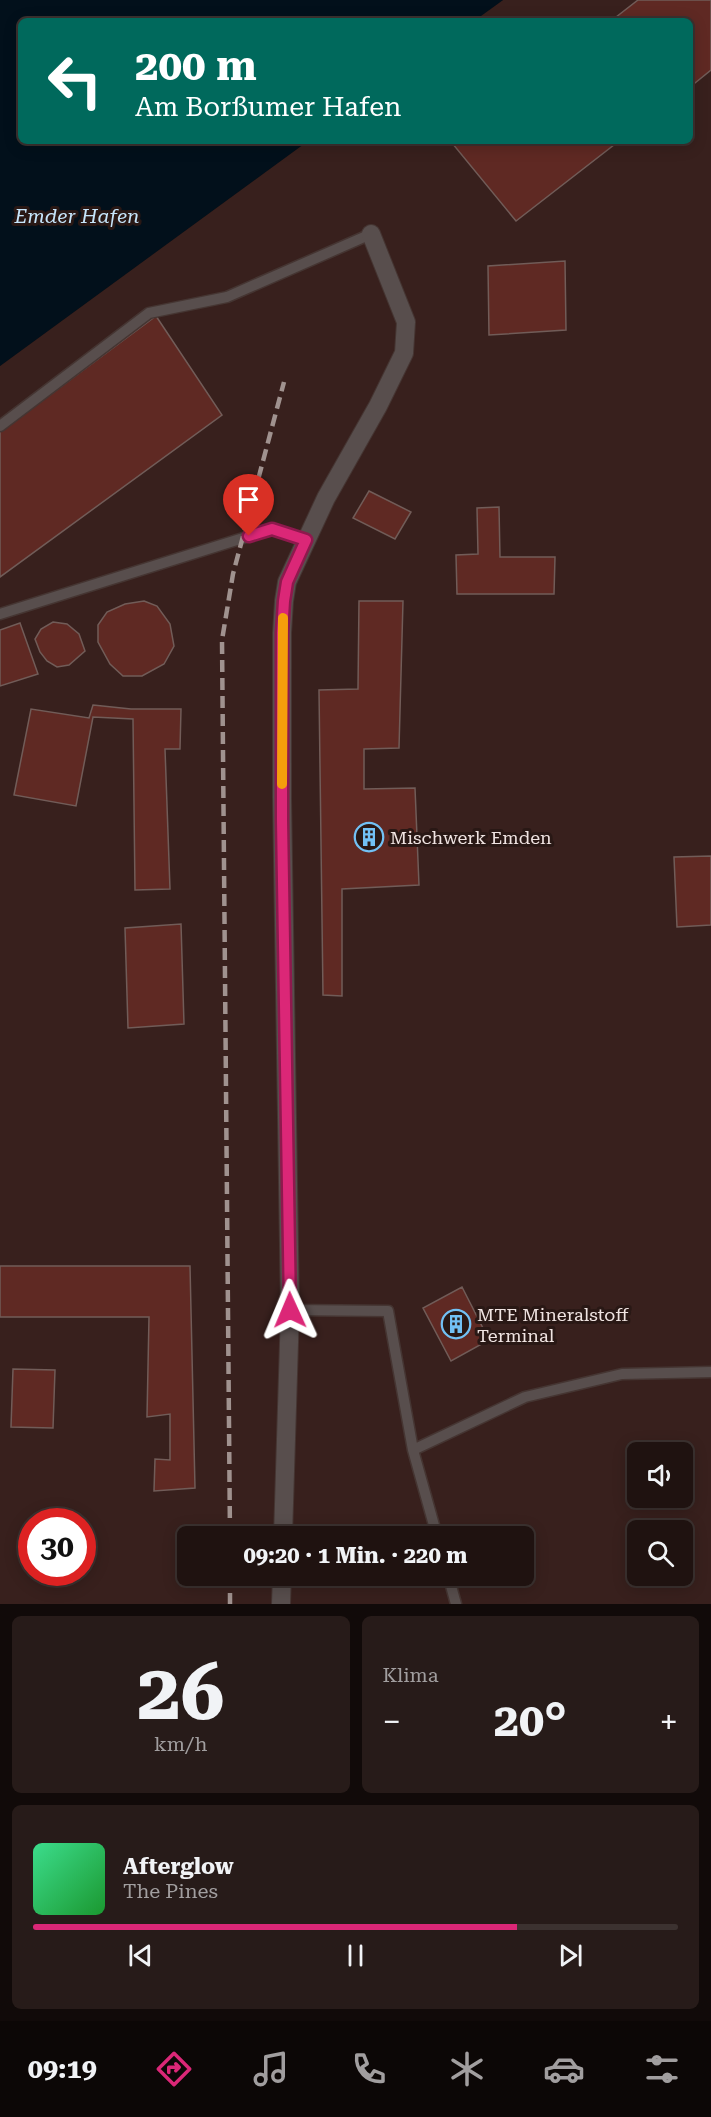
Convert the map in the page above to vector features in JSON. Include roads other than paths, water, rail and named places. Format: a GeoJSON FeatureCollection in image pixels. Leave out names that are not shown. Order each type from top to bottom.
{"type":"FeatureCollection","features":[{"type":"Feature","properties":{"kind":"street"},"geometry":{"type":"LineString","coordinates":[[283,1526],[290,1310],[282,820],[284,601],[287,582],[326,498],[378,406],[404,353],[406,322],[371,234]]}},
{"type":"Feature","properties":{"kind":"street"},"geometry":{"type":"LineString","coordinates":[[281,1604],[282,1586]]}},
{"type":"Feature","properties":{"kind":"lane"},"geometry":{"type":"LineString","coordinates":[[0,426],[149,314],[227,297],[371,234]]}},
{"type":"Feature","properties":{"kind":"lane"},"geometry":{"type":"LineString","coordinates":[[0,615],[272,529],[306,540]]}},
{"type":"Feature","properties":{"kind":"lane"},"geometry":{"type":"LineString","coordinates":[[290,1310],[388,1311],[413,1450],[434,1526]]}},
{"type":"Feature","properties":{"kind":"lane"},"geometry":{"type":"LineString","coordinates":[[413,1450],[525,1397],[622,1374],[711,1372]]}},
{"type":"Feature","properties":{"kind":"lane"},"geometry":{"type":"LineString","coordinates":[[451,1586],[456,1604]]}},
{"type":"Feature","properties":{"kind":"water","name":"Emder Hafen"},"geometry":{"type":"Polygon","coordinates":[[[0,0],[503,0],[478,18],[18,18],[18,144],[304,144],[0,366],[0,0]]]}},
{"type":"Feature","properties":{"kind":"railway"},"geometry":{"type":"LineString","coordinates":[[230,1526],[222,640],[233,574],[284,382]]}},
{"type":"Feature","properties":{"kind":"railway"},"geometry":{"type":"LineString","coordinates":[[230,1586],[230,1604]]}},
{"type":"Feature","properties":{"kind":"place","name":"Mischwerk Emden"},"geometry":{"type":"Point","coordinates":[369,837]}},
{"type":"Feature","properties":{"kind":"place","name":"MTE Mineralstoff Terminal"},"geometry":{"type":"Point","coordinates":[456,1324]}}]}
